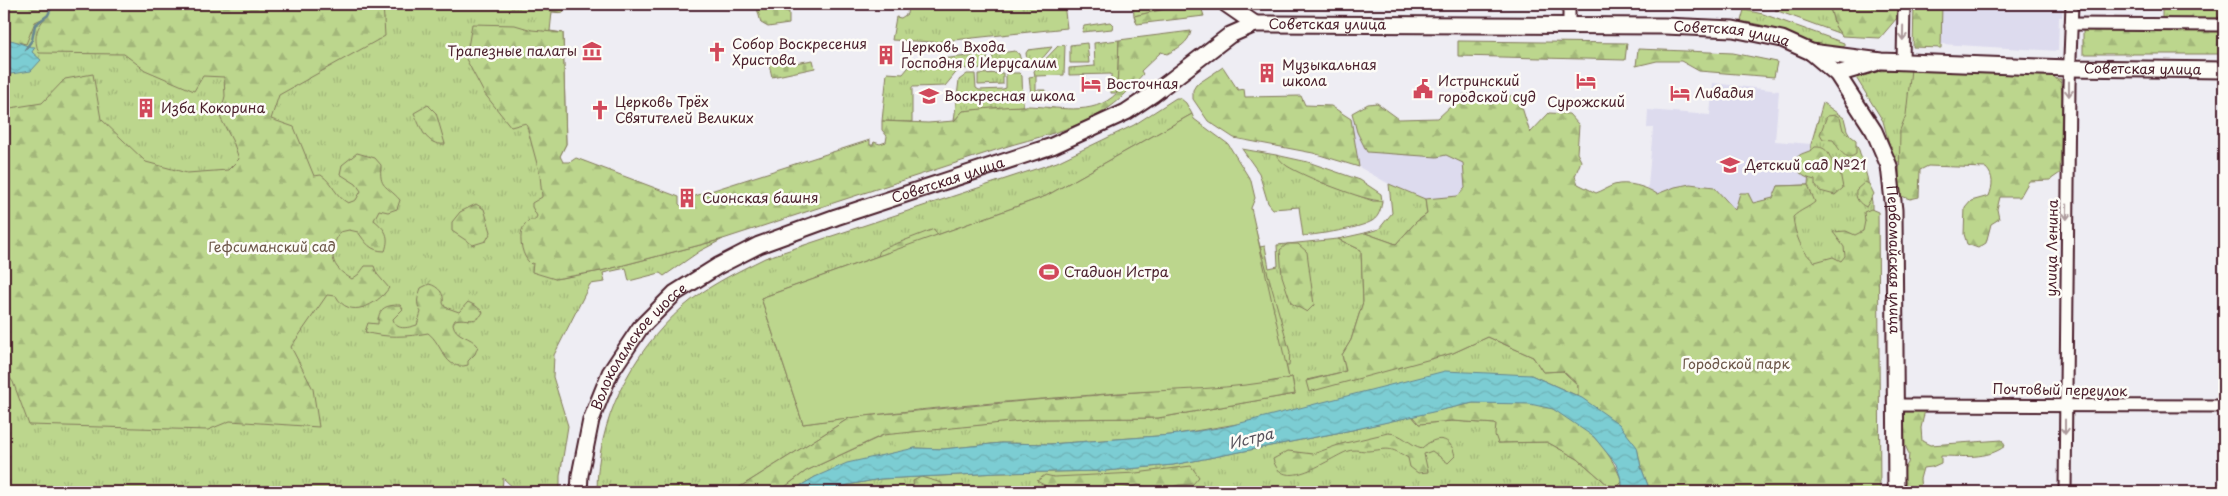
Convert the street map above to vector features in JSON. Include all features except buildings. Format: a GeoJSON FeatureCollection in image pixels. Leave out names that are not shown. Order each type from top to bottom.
{"type":"FeatureCollection","features":[{"type":"Feature","properties":{"kind":"main road"},"geometry":{"type":"LineString","coordinates":[[1226,4],[1255,24]]}},
{"type":"Feature","properties":{"kind":"main road","name":"Советская улица"},"geometry":{"type":"LineString","coordinates":[[759,245],[836,217],[1052,146],[1126,112],[1154,94],[1230,35],[1255,24],[1665,26],[1733,29],[1782,39],[1812,52],[1881,61],[2069,68],[2224,70]]}},
{"type":"Feature","properties":{"kind":"main road","name":"Первомайская улица"},"geometry":{"type":"LineString","coordinates":[[1812,52],[1837,74],[1874,132],[1889,166],[1894,210],[1896,492]]}},
{"type":"Feature","properties":{"kind":"main road","name":"Советская улица"},"geometry":{"type":"LineString","coordinates":[[1837,74],[1881,61]]}},
{"type":"Feature","properties":{"kind":"main road","name":"Волоколамское шоссе"},"geometry":{"type":"LineString","coordinates":[[579,492],[580,475],[591,420],[610,373],[640,328],[675,294],[718,266],[759,245]]}},
{"type":"Feature","properties":{"kind":"street"},"geometry":{"type":"LineString","coordinates":[[1568,4],[1569,27]]}},
{"type":"Feature","properties":{"kind":"street"},"geometry":{"type":"LineString","coordinates":[[1903,62],[1904,4]]}},
{"type":"Feature","properties":{"kind":"street","name":"улица Ленина"},"geometry":{"type":"LineString","coordinates":[[2065,492],[2069,68],[2072,4]]}},
{"type":"Feature","properties":{"kind":"street"},"geometry":{"type":"LineString","coordinates":[[2071,24],[2224,25]]}},
{"type":"Feature","properties":{"kind":"street","name":"Почтовый переулок"},"geometry":{"type":"LineString","coordinates":[[1896,405],[2224,406]]}},
{"type":"Feature","properties":{"kind":"shaded area"},"geometry":{"type":"Polygon","coordinates":[[[1942,4],[2063,4],[2062,17],[2059,17],[2058,51],[1941,44],[1942,4]]]}},
{"type":"Feature","properties":{"kind":"shaded area","name":"Детский сад №21"},"geometry":{"type":"Polygon","coordinates":[[[1713,83],[1779,91],[1775,141],[1811,144],[1808,185],[1778,208],[1646,209],[1653,128],[1647,128],[1648,110],[1710,115],[1713,83]]]}},
{"type":"Feature","properties":{"kind":"shaded area"},"geometry":{"type":"Polygon","coordinates":[[[1351,119],[1388,122],[1490,177],[1458,196],[1425,199],[1389,184],[1359,167],[1351,119]]]}},
{"type":"Feature","properties":{"kind":"green space","name":"Гефсиманский сад"},"geometry":{"type":"Polygon","coordinates":[[[4,4],[565,4],[563,13],[552,12],[550,31],[563,33],[566,144],[560,156],[555,279],[601,271],[723,239],[700,251],[664,276],[660,273],[629,281],[626,268],[603,273],[605,282],[590,284],[554,355],[553,377],[568,426],[560,476],[560,492],[518,492],[503,478],[502,492],[4,492],[4,4]]]}},
{"type":"Feature","properties":{"kind":"green space"},"geometry":{"type":"Polygon","coordinates":[[[4,4],[383,4],[385,36],[279,95],[271,119],[294,127],[314,176],[321,175],[325,178],[340,197],[348,203],[356,200],[361,191],[356,184],[340,174],[342,165],[357,153],[375,158],[381,165],[382,182],[400,200],[397,209],[388,212],[379,210],[374,220],[386,234],[385,251],[372,248],[358,232],[349,230],[340,232],[333,253],[333,259],[339,270],[352,279],[365,266],[374,266],[377,274],[389,288],[377,300],[363,307],[355,308],[348,307],[336,296],[327,295],[291,347],[313,389],[319,427],[230,421],[208,430],[29,425],[13,382],[4,370],[4,109],[42,103],[65,79],[93,74],[101,119],[146,162],[187,173],[228,170],[239,159],[234,144],[220,117],[225,96],[224,77],[203,76],[194,91],[145,70],[124,54],[39,53],[36,34],[46,17],[35,22],[26,44],[8,40],[4,29],[4,4]]]}},
{"type":"Feature","properties":{"kind":"green space"},"geometry":{"type":"Polygon","coordinates":[[[507,4],[565,4],[563,13],[525,6],[511,8],[507,4]]]}},
{"type":"Feature","properties":{"kind":"green space"},"geometry":{"type":"Polygon","coordinates":[[[905,4],[1064,4],[1067,28],[935,42],[892,40],[896,17],[901,18],[907,14],[908,7],[905,4]]]}},
{"type":"Feature","properties":{"kind":"green space"},"geometry":{"type":"Polygon","coordinates":[[[1133,4],[1169,4],[1169,8],[1134,16],[1133,4]]]}},
{"type":"Feature","properties":{"kind":"green space"},"geometry":{"type":"Polygon","coordinates":[[[1169,4],[1200,4],[1204,16],[1137,24],[1134,16],[1169,8],[1169,4]]]}},
{"type":"Feature","properties":{"kind":"green space"},"geometry":{"type":"Polygon","coordinates":[[[1817,4],[1829,4],[1835,26],[1841,34],[1775,10],[1803,8],[1817,4]]]}},
{"type":"Feature","properties":{"kind":"green space"},"geometry":{"type":"Polygon","coordinates":[[[1829,4],[1853,4],[1859,7],[1868,4],[1897,4],[1897,18],[1880,38],[1842,36],[1835,26],[1829,4]]]}},
{"type":"Feature","properties":{"kind":"green space"},"geometry":{"type":"Polygon","coordinates":[[[1914,4],[1942,4],[1941,48],[1913,47],[1914,4]]]}},
{"type":"Feature","properties":{"kind":"green space"},"geometry":{"type":"Polygon","coordinates":[[[2201,4],[2224,4],[2224,20],[2162,20],[2162,6],[2201,6],[2201,4]]]}},
{"type":"Feature","properties":{"kind":"green space"},"geometry":{"type":"Polygon","coordinates":[[[761,5],[789,12],[789,24],[768,27],[761,23],[757,8],[761,5]]]}},
{"type":"Feature","properties":{"kind":"green space"},"geometry":{"type":"Polygon","coordinates":[[[1744,10],[1763,14],[1844,43],[1844,47],[1818,47],[1801,38],[1761,25],[1741,21],[1744,10]]]}},
{"type":"Feature","properties":{"kind":"green space"},"geometry":{"type":"Polygon","coordinates":[[[1110,22],[1113,25],[1112,29],[1082,32],[1084,26],[1110,22]]]}},
{"type":"Feature","properties":{"kind":"green space"},"geometry":{"type":"Polygon","coordinates":[[[472,24],[515,25],[532,30],[563,33],[566,144],[560,156],[563,162],[570,162],[576,158],[679,197],[679,204],[682,207],[690,207],[695,196],[870,140],[870,145],[873,145],[874,142],[880,144],[886,142],[887,136],[882,130],[882,121],[928,123],[954,121],[963,111],[1002,107],[1025,106],[1074,109],[1097,106],[1117,93],[1119,40],[1191,31],[1188,39],[1175,50],[1167,54],[1161,52],[1141,71],[1143,74],[1115,103],[1087,121],[723,239],[601,271],[555,279],[532,272],[533,263],[531,264],[528,261],[523,253],[521,243],[522,230],[530,220],[535,220],[537,216],[532,203],[542,197],[540,175],[526,123],[511,127],[484,93],[466,59],[472,24]]]}},
{"type":"Feature","properties":{"kind":"green space"},"geometry":{"type":"Polygon","coordinates":[[[2083,29],[2224,29],[2224,54],[2083,54],[2083,29]]]}},
{"type":"Feature","properties":{"kind":"green space"},"geometry":{"type":"Polygon","coordinates":[[[1119,40],[1117,93],[1111,93],[1111,74],[1069,75],[1069,68],[1095,66],[1094,43],[1119,40]]]}},
{"type":"Feature","properties":{"kind":"green space"},"geometry":{"type":"Polygon","coordinates":[[[1458,41],[1627,43],[1625,60],[1458,56],[1458,41]]]}},
{"type":"Feature","properties":{"kind":"green space"},"geometry":{"type":"Polygon","coordinates":[[[1087,43],[1089,63],[1070,63],[1070,45],[1087,43]]]}},
{"type":"Feature","properties":{"kind":"green space"},"geometry":{"type":"Polygon","coordinates":[[[1065,45],[1064,75],[1036,76],[1036,90],[1045,90],[1046,97],[1034,96],[1031,94],[1029,77],[1035,76],[1034,71],[1058,46],[1065,45]]]}},
{"type":"Feature","properties":{"kind":"green space"},"geometry":{"type":"Polygon","coordinates":[[[1052,47],[1035,67],[1027,61],[1026,53],[1028,50],[1052,47]]]}},
{"type":"Feature","properties":{"kind":"green space"},"geometry":{"type":"Polygon","coordinates":[[[1638,49],[1733,53],[1777,62],[1774,77],[1699,71],[1681,61],[1657,61],[1636,66],[1638,49]]]}},
{"type":"Feature","properties":{"kind":"green space"},"geometry":{"type":"Polygon","coordinates":[[[1015,51],[1019,54],[1021,61],[1017,67],[996,68],[992,66],[992,54],[1015,51]]]}},
{"type":"Feature","properties":{"kind":"green space"},"geometry":{"type":"Polygon","coordinates":[[[987,54],[988,68],[959,69],[945,86],[912,87],[912,122],[882,121],[887,73],[903,74],[913,62],[987,54]]]}},
{"type":"Feature","properties":{"kind":"green space"},"geometry":{"type":"Polygon","coordinates":[[[788,60],[789,64],[813,60],[815,68],[772,77],[769,64],[788,60]]]}},
{"type":"Feature","properties":{"kind":"green space"},"geometry":{"type":"Polygon","coordinates":[[[1223,67],[1238,90],[1244,89],[1245,97],[1301,96],[1305,105],[1331,106],[1351,119],[1359,167],[1313,153],[1234,138],[1208,121],[1193,99],[1193,90],[1196,85],[1223,67]]]}},
{"type":"Feature","properties":{"kind":"green space"},"geometry":{"type":"Polygon","coordinates":[[[1911,69],[2053,76],[2061,83],[2060,173],[2050,180],[2029,181],[2020,197],[2000,197],[1997,209],[1999,219],[1991,224],[1986,243],[1978,248],[1967,244],[1964,234],[1965,208],[1971,201],[1989,196],[1992,181],[1986,168],[1928,166],[1920,170],[1919,197],[1910,199],[1901,196],[1899,190],[1900,130],[1906,115],[1911,69]]]}},
{"type":"Feature","properties":{"kind":"green space"},"geometry":{"type":"Polygon","coordinates":[[[1901,70],[2061,79],[2061,162],[1894,162],[1883,121],[1855,76],[1875,71],[1901,70]]]}},
{"type":"Feature","properties":{"kind":"green space"},"geometry":{"type":"Polygon","coordinates":[[[1003,73],[1003,84],[978,85],[978,74],[1003,73]]]}},
{"type":"Feature","properties":{"kind":"green space"},"geometry":{"type":"Polygon","coordinates":[[[1006,73],[1019,73],[1022,76],[1023,106],[963,111],[954,121],[959,80],[967,74],[975,74],[976,88],[979,90],[1003,89],[1006,88],[1006,73]]]}},
{"type":"Feature","properties":{"kind":"green space","name":"Городской парк"},"geometry":{"type":"Polygon","coordinates":[[[1464,94],[1513,96],[1520,101],[1530,133],[1549,113],[1569,114],[1579,125],[1577,153],[1581,161],[1575,176],[1578,184],[1596,193],[1614,185],[1631,184],[1657,194],[1690,184],[1714,187],[1735,210],[1740,193],[1748,193],[1753,203],[1773,198],[1778,186],[1808,185],[1815,202],[1793,217],[1795,230],[1800,242],[1806,253],[1815,262],[1833,257],[1841,261],[1845,256],[1844,247],[1833,232],[1846,231],[1855,235],[1863,231],[1864,212],[1871,209],[1878,212],[1880,492],[1647,492],[1649,488],[1641,467],[1637,448],[1578,396],[1578,385],[1563,371],[1543,372],[1533,357],[1488,337],[1453,353],[1309,392],[1306,381],[1346,371],[1342,355],[1351,340],[1363,302],[1361,250],[1338,239],[1365,233],[1396,244],[1416,222],[1427,214],[1425,199],[1458,196],[1465,188],[1463,163],[1446,155],[1437,157],[1367,152],[1357,132],[1352,113],[1368,104],[1377,103],[1399,119],[1438,118],[1464,94]]]}},
{"type":"Feature","properties":{"kind":"green space"},"geometry":{"type":"Polygon","coordinates":[[[1176,98],[1180,98],[1186,103],[1192,114],[1046,196],[761,298],[803,424],[851,417],[732,492],[597,492],[603,440],[610,415],[632,367],[664,326],[702,292],[765,258],[1057,162],[1134,125],[1176,98]]]}},
{"type":"Feature","properties":{"kind":"green space"},"geometry":{"type":"Polygon","coordinates":[[[1823,103],[1844,118],[1847,130],[1859,150],[1872,202],[1872,267],[1779,273],[1778,186],[1808,185],[1811,144],[1823,103]]]}},
{"type":"Feature","properties":{"kind":"green space"},"geometry":{"type":"Polygon","coordinates":[[[428,105],[436,113],[445,144],[433,142],[425,135],[414,113],[428,105]]]}},
{"type":"Feature","properties":{"kind":"green space","name":"Стадион Истра"},"geometry":{"type":"Polygon","coordinates":[[[1192,114],[1194,119],[1228,144],[1251,181],[1255,198],[1251,208],[1289,378],[1226,387],[1119,393],[961,406],[803,424],[761,298],[1046,196],[1192,114]]]}},
{"type":"Feature","properties":{"kind":"green space"},"geometry":{"type":"Polygon","coordinates":[[[1836,115],[1840,118],[1843,130],[1856,140],[1856,154],[1852,156],[1845,156],[1833,140],[1823,139],[1820,134],[1827,116],[1836,115]]]}},
{"type":"Feature","properties":{"kind":"green space"},"geometry":{"type":"Polygon","coordinates":[[[1815,147],[1821,147],[1828,152],[1836,169],[1840,172],[1843,188],[1835,195],[1820,191],[1815,185],[1815,180],[1807,178],[1796,165],[1795,161],[1799,156],[1815,147]]]}},
{"type":"Feature","properties":{"kind":"green space"},"geometry":{"type":"Polygon","coordinates":[[[1242,149],[1276,155],[1288,166],[1323,183],[1373,201],[1382,201],[1379,212],[1372,221],[1366,224],[1339,231],[1303,236],[1299,207],[1273,209],[1268,203],[1259,173],[1242,149]]]}},
{"type":"Feature","properties":{"kind":"green space"},"geometry":{"type":"Polygon","coordinates":[[[1276,155],[1308,162],[1360,180],[1381,194],[1382,201],[1348,193],[1319,181],[1287,166],[1276,155]]]}},
{"type":"Feature","properties":{"kind":"green space"},"geometry":{"type":"Polygon","coordinates":[[[1865,182],[1869,184],[1874,194],[1866,207],[1861,204],[1856,196],[1856,190],[1865,182]]]}},
{"type":"Feature","properties":{"kind":"green space"},"geometry":{"type":"Polygon","coordinates":[[[1389,184],[1425,199],[1427,214],[1416,222],[1396,244],[1365,233],[1379,229],[1392,213],[1389,184]]]}},
{"type":"Feature","properties":{"kind":"green space"},"geometry":{"type":"Polygon","coordinates":[[[476,204],[484,209],[491,232],[486,241],[473,245],[452,231],[452,222],[460,212],[476,204]]]}},
{"type":"Feature","properties":{"kind":"green space"},"geometry":{"type":"Polygon","coordinates":[[[1254,225],[1290,352],[1289,366],[1280,366],[1254,225]]]}},
{"type":"Feature","properties":{"kind":"green space"},"geometry":{"type":"Polygon","coordinates":[[[934,229],[939,238],[878,256],[880,250],[934,229]]]}},
{"type":"Feature","properties":{"kind":"green space"},"geometry":{"type":"Polygon","coordinates":[[[1338,239],[1361,250],[1363,302],[1351,340],[1342,355],[1346,371],[1307,380],[1417,362],[1453,353],[1488,337],[1533,357],[1543,372],[1563,371],[1578,385],[1578,396],[1531,375],[1171,435],[1050,444],[1001,443],[943,449],[915,448],[815,477],[790,492],[778,492],[806,471],[886,434],[1041,419],[1158,418],[1295,394],[1292,377],[1289,378],[1260,247],[1265,246],[1269,268],[1278,266],[1277,245],[1338,239]]]}},
{"type":"Feature","properties":{"kind":"green space"},"geometry":{"type":"Polygon","coordinates":[[[1287,244],[1298,244],[1307,252],[1314,305],[1307,312],[1291,303],[1282,276],[1280,250],[1287,244]]]}},
{"type":"Feature","properties":{"kind":"green space"},"geometry":{"type":"Polygon","coordinates":[[[429,284],[440,291],[445,307],[459,312],[468,302],[483,312],[478,318],[471,320],[459,319],[455,320],[453,324],[457,332],[478,346],[475,354],[468,361],[468,365],[460,366],[449,361],[428,333],[396,336],[365,332],[368,323],[378,324],[379,315],[383,309],[394,305],[400,305],[403,309],[393,319],[394,323],[399,327],[406,328],[417,325],[421,312],[418,303],[419,294],[421,288],[429,284]]]}},
{"type":"Feature","properties":{"kind":"green space"},"geometry":{"type":"Polygon","coordinates":[[[1292,377],[1295,394],[1158,418],[1041,419],[883,435],[806,471],[778,492],[732,492],[851,417],[1276,381],[1292,377]]]}},
{"type":"Feature","properties":{"kind":"green space"},"geometry":{"type":"Polygon","coordinates":[[[1513,402],[1534,404],[1553,409],[1575,421],[1595,438],[1611,459],[1622,482],[1618,486],[1608,485],[1578,459],[1547,442],[1498,443],[1495,435],[1496,424],[1452,421],[1419,424],[1412,416],[1473,403],[1513,402]]]}},
{"type":"Feature","properties":{"kind":"green space"},"geometry":{"type":"Polygon","coordinates":[[[1912,406],[1925,410],[1921,428],[1922,441],[1930,445],[2002,440],[2005,446],[1982,455],[1966,457],[1941,456],[1941,463],[1923,468],[1920,479],[1921,492],[1904,492],[1903,471],[1908,463],[1909,454],[1905,445],[1904,411],[1912,406]]]}},
{"type":"Feature","properties":{"kind":"green space"},"geometry":{"type":"Polygon","coordinates":[[[1412,416],[1419,424],[1452,421],[1496,424],[1498,443],[1547,442],[1578,459],[1608,485],[1618,486],[1622,482],[1622,492],[828,492],[848,485],[880,479],[998,473],[1105,471],[1173,465],[1352,430],[1412,416]]]}},
{"type":"Feature","properties":{"kind":"green space"},"geometry":{"type":"Polygon","coordinates":[[[1388,433],[1397,435],[1422,448],[1432,441],[1446,441],[1453,449],[1455,456],[1448,463],[1432,451],[1424,454],[1428,472],[1418,473],[1410,467],[1408,458],[1389,449],[1348,451],[1307,471],[1296,474],[1286,474],[1278,469],[1273,459],[1288,451],[1313,454],[1341,444],[1388,433]]]}},
{"type":"Feature","properties":{"kind":"green space"},"geometry":{"type":"Polygon","coordinates":[[[1191,466],[1199,477],[1193,484],[1179,485],[1161,490],[1138,485],[1113,492],[1050,492],[1051,489],[1037,481],[1045,475],[1054,477],[1136,473],[1191,466]]]}},
{"type":"Feature","properties":{"kind":"green space"},"geometry":{"type":"Polygon","coordinates":[[[921,477],[942,483],[942,492],[914,491],[913,481],[921,477]]]}},
{"type":"Feature","properties":{"kind":"water"},"geometry":{"type":"Polygon","coordinates":[[[4,29],[8,40],[35,47],[32,52],[41,60],[31,71],[4,75],[4,29]]]}},
{"type":"Feature","properties":{"kind":"water","name":"Истра"},"geometry":{"type":"Polygon","coordinates":[[[1445,371],[1531,375],[1582,398],[1619,424],[1637,447],[1641,467],[1649,488],[1647,492],[1622,492],[1622,482],[1616,464],[1594,437],[1553,409],[1530,404],[1473,403],[1352,430],[1173,465],[1105,471],[998,473],[880,479],[848,485],[828,492],[790,492],[815,477],[847,463],[915,448],[943,449],[1001,443],[1050,444],[1171,435],[1225,427],[1445,371]]]}},
{"type":"Feature","properties":{"kind":"waterway"},"geometry":{"type":"LineString","coordinates":[[25,50],[32,40],[35,25],[48,15],[53,4]]}},
{"type":"Feature","properties":{"kind":"place","name":"Трапезные палаты"},"geometry":{"type":"Point","coordinates":[592,51]}},
{"type":"Feature","properties":{"kind":"place","name":"Собор Воскресения Христова"},"geometry":{"type":"Point","coordinates":[717,52]}},
{"type":"Feature","properties":{"kind":"place","name":"Церковь Входа Господня в Иерусалим"},"geometry":{"type":"Point","coordinates":[886,55]}},
{"type":"Feature","properties":{"kind":"place","name":"Музыкальная школа"},"geometry":{"type":"Point","coordinates":[1267,73]}},
{"type":"Feature","properties":{"kind":"place","name":"Сурожский"},"geometry":{"type":"Point","coordinates":[1586,81]}},
{"type":"Feature","properties":{"kind":"place","name":"Восточная"},"geometry":{"type":"Point","coordinates":[1091,84]}},
{"type":"Feature","properties":{"kind":"place","name":"Истринский городской суд"},"geometry":{"type":"Point","coordinates":[1423,89]}},
{"type":"Feature","properties":{"kind":"place","name":"Ливадия"},"geometry":{"type":"Point","coordinates":[1680,93]}},
{"type":"Feature","properties":{"kind":"place","name":"Воскресная школа"},"geometry":{"type":"Point","coordinates":[929,96]}},
{"type":"Feature","properties":{"kind":"place","name":"Изба Кокорина"},"geometry":{"type":"Point","coordinates":[146,108]}},
{"type":"Feature","properties":{"kind":"place","name":"Церковь Трёх Святителей Великих"},"geometry":{"type":"Point","coordinates":[600,110]}},
{"type":"Feature","properties":{"kind":"place","name":"Детский сад №21"},"geometry":{"type":"Point","coordinates":[1730,165]}},
{"type":"Feature","properties":{"kind":"place","name":"Сионская башня"},"geometry":{"type":"Point","coordinates":[687,198]}},
{"type":"Feature","properties":{"kind":"place","name":"Стадион Истра"},"geometry":{"type":"Point","coordinates":[1049,272]}}]}
